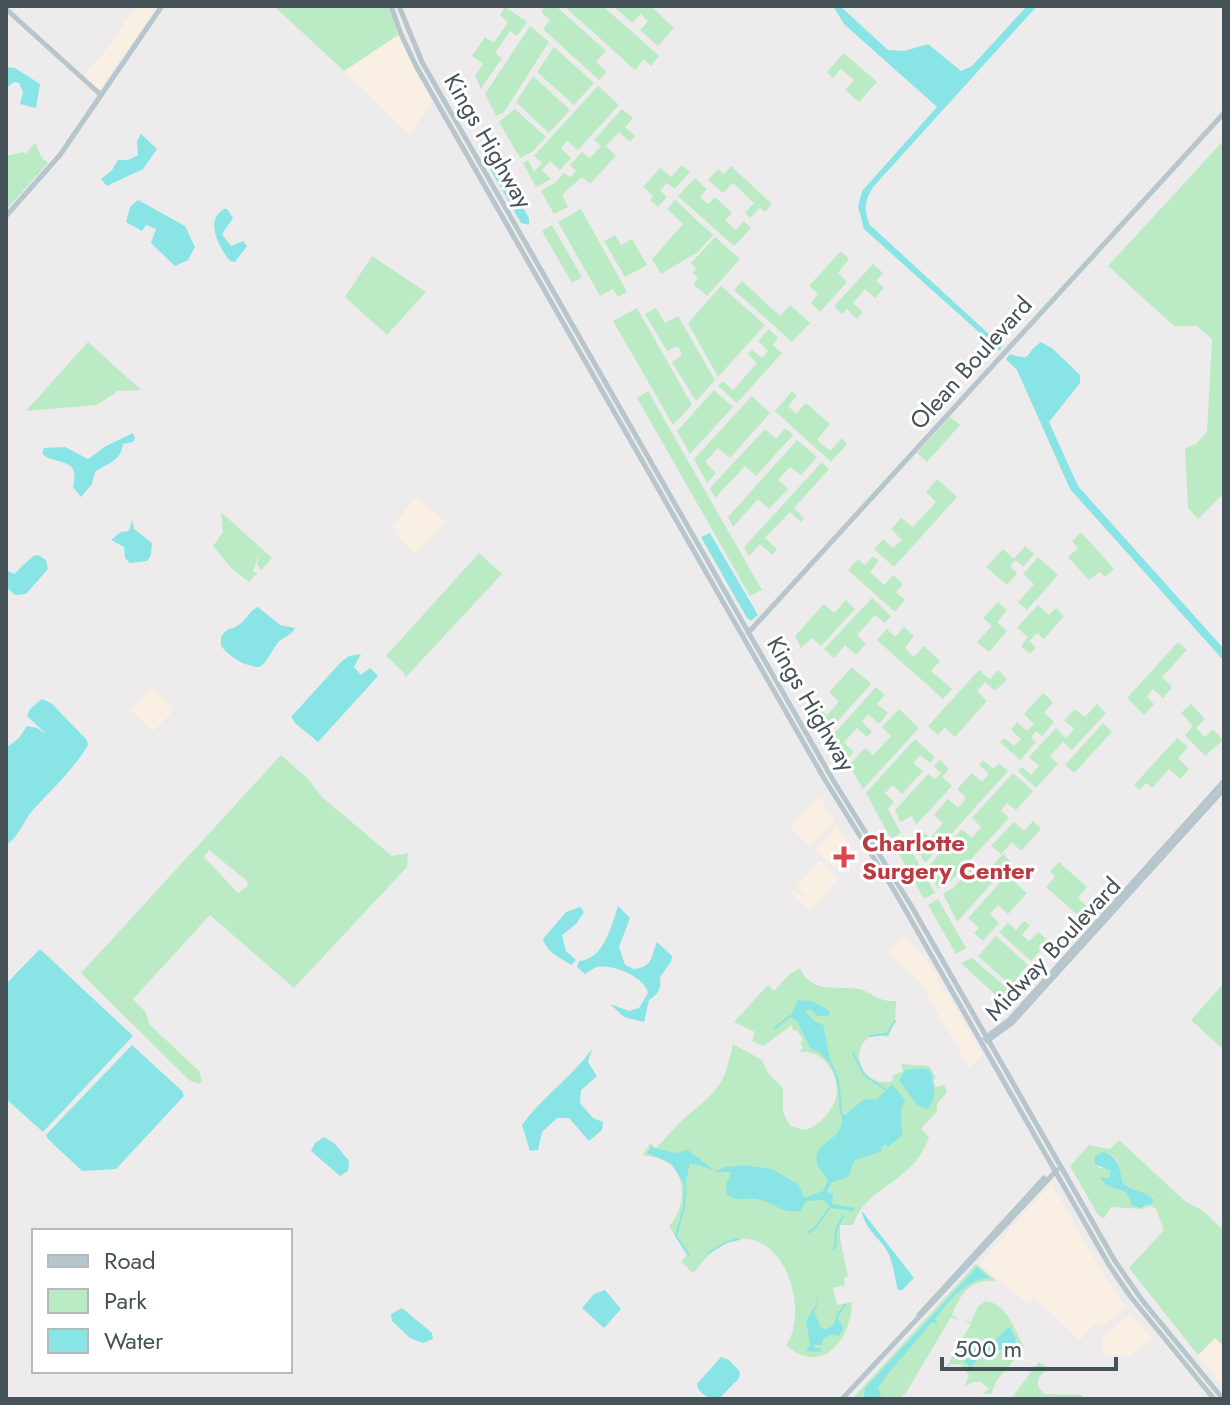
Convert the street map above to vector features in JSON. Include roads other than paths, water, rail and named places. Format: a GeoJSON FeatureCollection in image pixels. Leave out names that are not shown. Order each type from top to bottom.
{"type":"FeatureCollection","features":[{"type":"Feature","properties":{"kind":"main road"},"geometry":{"type":"LineString","coordinates":[[6,216],[50,168],[162,6]]}},
{"type":"Feature","properties":{"kind":"main road","name":"Kings Highway"},"geometry":{"type":"LineString","coordinates":[[391,6],[416,65],[1018,1092],[1123,1287],[1214,1399]]}},
{"type":"Feature","properties":{"kind":"main road","name":"Kings Highway"},"geometry":{"type":"LineString","coordinates":[[399,6],[422,62],[747,634]]}},
{"type":"Feature","properties":{"kind":"main road"},"geometry":{"type":"LineString","coordinates":[[6,9],[101,95]]}},
{"type":"Feature","properties":{"kind":"main road","name":"Olean Boulevard"},"geometry":{"type":"LineString","coordinates":[[747,634],[1224,113]]}},
{"type":"Feature","properties":{"kind":"main road","name":"Midway Boulevard"},"geometry":{"type":"LineString","coordinates":[[986,1039],[1006,1022],[1224,781]]}},
{"type":"Feature","properties":{"kind":"main road","name":"Midway Boulevard"},"geometry":{"type":"LineString","coordinates":[[986,1039],[1012,1023],[1224,789]]}},
{"type":"Feature","properties":{"kind":"main road","name":"Kings Highway"},"geometry":{"type":"LineString","coordinates":[[986,1039],[1008,1089],[1129,1283],[1223,1399]]}},
{"type":"Feature","properties":{"kind":"main road"},"geometry":{"type":"LineString","coordinates":[[1008,1089],[1018,1092]]}},
{"type":"Feature","properties":{"kind":"main road"},"geometry":{"type":"LineString","coordinates":[[842,1399],[1057,1169]]}},
{"type":"Feature","properties":{"kind":"water"},"geometry":{"type":"Polygon","coordinates":[[[833,6],[840,6],[888,50],[904,51],[928,44],[961,71],[972,66],[1027,6],[1037,6],[874,186],[866,205],[870,225],[1002,346],[1000,351],[864,229],[858,206],[862,191],[937,107],[844,24],[833,6]]]}},
{"type":"Feature","properties":{"kind":"water"},"geometry":{"type":"Polygon","coordinates":[[[6,67],[15,68],[40,84],[36,108],[20,104],[23,92],[19,83],[14,82],[6,88],[6,67]]]}},
{"type":"Feature","properties":{"kind":"water"},"geometry":{"type":"Polygon","coordinates":[[[141,134],[157,149],[143,169],[107,186],[101,179],[118,160],[128,160],[138,155],[137,141],[141,134]]]}},
{"type":"Feature","properties":{"kind":"water"},"geometry":{"type":"Polygon","coordinates":[[[491,153],[529,218],[529,225],[521,223],[486,162],[486,155],[491,153]]]}},
{"type":"Feature","properties":{"kind":"water"},"geometry":{"type":"Polygon","coordinates":[[[138,200],[185,226],[195,247],[188,260],[175,266],[151,243],[156,229],[146,225],[142,231],[126,222],[130,207],[138,200]]]}},
{"type":"Feature","properties":{"kind":"water"},"geometry":{"type":"Polygon","coordinates":[[[224,209],[233,218],[222,234],[231,246],[243,241],[247,246],[235,262],[230,261],[215,234],[215,220],[224,209]]]}},
{"type":"Feature","properties":{"kind":"water"},"geometry":{"type":"Polygon","coordinates":[[[1041,342],[1053,349],[1080,375],[1080,383],[1049,422],[1078,486],[1224,649],[1224,661],[1070,489],[1017,370],[1006,359],[1010,354],[1026,357],[1041,342]]]}},
{"type":"Feature","properties":{"kind":"water"},"geometry":{"type":"Polygon","coordinates":[[[133,433],[133,442],[123,444],[116,459],[95,472],[92,484],[81,497],[73,487],[74,471],[71,466],[42,454],[44,448],[65,447],[88,459],[133,433]]]}},
{"type":"Feature","properties":{"kind":"water"},"geometry":{"type":"Polygon","coordinates":[[[132,520],[134,529],[152,543],[147,561],[130,563],[125,558],[124,547],[111,540],[121,532],[129,531],[132,520]]]}},
{"type":"Feature","properties":{"kind":"water"},"geometry":{"type":"Polygon","coordinates":[[[710,533],[758,615],[751,621],[701,537],[710,533]]]}},
{"type":"Feature","properties":{"kind":"water"},"geometry":{"type":"Polygon","coordinates":[[[38,555],[46,560],[48,569],[26,594],[15,595],[6,587],[6,570],[14,574],[38,555]]]}},
{"type":"Feature","properties":{"kind":"water"},"geometry":{"type":"Polygon","coordinates":[[[258,607],[280,625],[295,628],[278,642],[260,667],[238,661],[221,646],[225,632],[240,624],[258,607]]]}},
{"type":"Feature","properties":{"kind":"water"},"geometry":{"type":"Polygon","coordinates":[[[361,654],[354,667],[361,675],[370,668],[378,676],[318,742],[291,717],[341,662],[349,656],[361,654]]]}},
{"type":"Feature","properties":{"kind":"water"},"geometry":{"type":"Polygon","coordinates":[[[42,699],[51,703],[87,740],[88,745],[6,845],[6,748],[19,738],[27,726],[46,734],[27,716],[42,699]]]}},
{"type":"Feature","properties":{"kind":"water"},"geometry":{"type":"Polygon","coordinates":[[[618,906],[630,918],[619,947],[625,965],[634,969],[645,966],[651,960],[657,942],[672,956],[660,977],[659,990],[649,1000],[644,1022],[624,1017],[610,1004],[629,1011],[639,1008],[648,993],[635,977],[604,967],[597,967],[585,974],[577,967],[579,961],[595,955],[601,948],[618,906]]]}},
{"type":"Feature","properties":{"kind":"water"},"geometry":{"type":"Polygon","coordinates":[[[580,907],[584,912],[576,924],[562,935],[566,951],[576,960],[571,965],[551,951],[543,939],[566,912],[580,907]]]}},
{"type":"Feature","properties":{"kind":"water"},"geometry":{"type":"Polygon","coordinates":[[[40,949],[133,1036],[43,1132],[6,1099],[6,984],[40,949]]]}},
{"type":"Feature","properties":{"kind":"water"},"geometry":{"type":"Polygon","coordinates":[[[798,1000],[811,1001],[830,1011],[828,1016],[818,1016],[810,1009],[805,1012],[817,1023],[823,1024],[831,1064],[811,1049],[797,1021],[790,1017],[798,1000]]]}},
{"type":"Feature","properties":{"kind":"water"},"geometry":{"type":"Polygon","coordinates":[[[132,1045],[184,1096],[116,1169],[82,1171],[46,1135],[132,1045]]]}},
{"type":"Feature","properties":{"kind":"water"},"geometry":{"type":"Polygon","coordinates":[[[592,1049],[588,1062],[597,1076],[581,1090],[580,1103],[593,1118],[603,1122],[602,1130],[589,1141],[569,1118],[557,1118],[542,1132],[538,1150],[530,1151],[522,1125],[592,1049]]]}},
{"type":"Feature","properties":{"kind":"water"},"geometry":{"type":"Polygon","coordinates":[[[924,1068],[931,1072],[934,1087],[932,1102],[927,1109],[916,1104],[899,1080],[905,1070],[924,1068]]]}},
{"type":"Feature","properties":{"kind":"water"},"geometry":{"type":"Polygon","coordinates":[[[892,1084],[905,1100],[901,1111],[902,1135],[888,1147],[886,1144],[881,1147],[882,1151],[855,1160],[848,1177],[832,1182],[827,1191],[833,1195],[832,1204],[855,1208],[854,1211],[831,1208],[823,1200],[806,1201],[801,1211],[788,1211],[763,1200],[738,1199],[727,1194],[726,1185],[731,1172],[715,1172],[725,1167],[744,1165],[772,1169],[799,1185],[804,1198],[823,1191],[828,1180],[817,1163],[817,1155],[839,1130],[841,1113],[845,1115],[863,1100],[877,1099],[892,1084]]]}},
{"type":"Feature","properties":{"kind":"water"},"geometry":{"type":"Polygon","coordinates":[[[324,1137],[335,1144],[349,1161],[348,1171],[340,1176],[311,1151],[315,1143],[324,1137]]]}},
{"type":"Feature","properties":{"kind":"water"},"geometry":{"type":"Polygon","coordinates":[[[651,1147],[675,1153],[688,1150],[714,1170],[690,1163],[685,1186],[672,1164],[647,1153],[651,1147]]]}},
{"type":"Feature","properties":{"kind":"water"},"geometry":{"type":"Polygon","coordinates":[[[1102,1152],[1115,1159],[1123,1183],[1151,1196],[1154,1199],[1151,1204],[1140,1208],[1132,1205],[1126,1192],[1106,1185],[1100,1177],[1109,1178],[1111,1170],[1095,1165],[1095,1156],[1102,1152]]]}},
{"type":"Feature","properties":{"kind":"water"},"geometry":{"type":"Polygon","coordinates":[[[862,1211],[914,1278],[902,1290],[898,1290],[887,1251],[869,1227],[862,1211]]]}},
{"type":"Feature","properties":{"kind":"water"},"geometry":{"type":"Polygon","coordinates":[[[977,1267],[989,1278],[972,1283],[952,1298],[935,1319],[938,1324],[931,1322],[878,1388],[882,1399],[864,1399],[865,1388],[977,1267]]]}},
{"type":"Feature","properties":{"kind":"water"},"geometry":{"type":"Polygon","coordinates":[[[818,1289],[818,1303],[814,1312],[821,1328],[833,1326],[837,1316],[843,1328],[839,1336],[831,1334],[823,1339],[822,1345],[814,1345],[814,1348],[821,1348],[820,1352],[806,1351],[810,1345],[806,1321],[817,1303],[818,1289]]]}},
{"type":"Feature","properties":{"kind":"water"},"geometry":{"type":"Polygon","coordinates":[[[605,1290],[621,1309],[604,1328],[582,1308],[594,1294],[605,1290]]]}},
{"type":"Feature","properties":{"kind":"water"},"geometry":{"type":"Polygon","coordinates":[[[402,1308],[432,1333],[433,1339],[423,1343],[410,1338],[392,1321],[391,1314],[402,1308]]]}},
{"type":"Feature","properties":{"kind":"water"},"geometry":{"type":"Polygon","coordinates":[[[1010,1327],[1016,1339],[1009,1357],[1005,1351],[994,1350],[981,1356],[971,1368],[964,1361],[973,1353],[979,1339],[993,1341],[1010,1327]]]}},
{"type":"Feature","properties":{"kind":"water"},"geometry":{"type":"Polygon","coordinates":[[[721,1357],[729,1360],[740,1372],[739,1378],[719,1399],[715,1399],[702,1393],[697,1384],[721,1357]]]}},
{"type":"Feature","properties":{"kind":"waterway"},"geometry":{"type":"LineString","coordinates":[[775,1028],[790,1016]]}},
{"type":"Feature","properties":{"kind":"waterway"},"geometry":{"type":"LineString","coordinates":[[870,1036],[887,1034],[895,1021]]}},
{"type":"Feature","properties":{"kind":"waterway"},"geometry":{"type":"LineString","coordinates":[[853,1053],[864,1075],[885,1089]]}},
{"type":"Feature","properties":{"kind":"waterway"},"geometry":{"type":"LineString","coordinates":[[831,1064],[838,1082],[841,1113]]}},
{"type":"Feature","properties":{"kind":"waterway"},"geometry":{"type":"LineString","coordinates":[[685,1186],[684,1207],[676,1236],[689,1255]]}},
{"type":"Feature","properties":{"kind":"waterway"},"geometry":{"type":"LineString","coordinates":[[808,1233],[830,1207]]}},
{"type":"Feature","properties":{"kind":"waterway"},"geometry":{"type":"LineString","coordinates":[[832,1249],[843,1216]]}},
{"type":"Feature","properties":{"kind":"waterway"},"geometry":{"type":"LineString","coordinates":[[708,1253],[739,1239]]}},
{"type":"Feature","properties":{"kind":"waterway"},"geometry":{"type":"LineString","coordinates":[[837,1316],[845,1305]]}},
{"type":"Feature","properties":{"kind":"place","name":"Charlotte Surgery Center"},"geometry":{"type":"Point","coordinates":[844,857]}}]}
